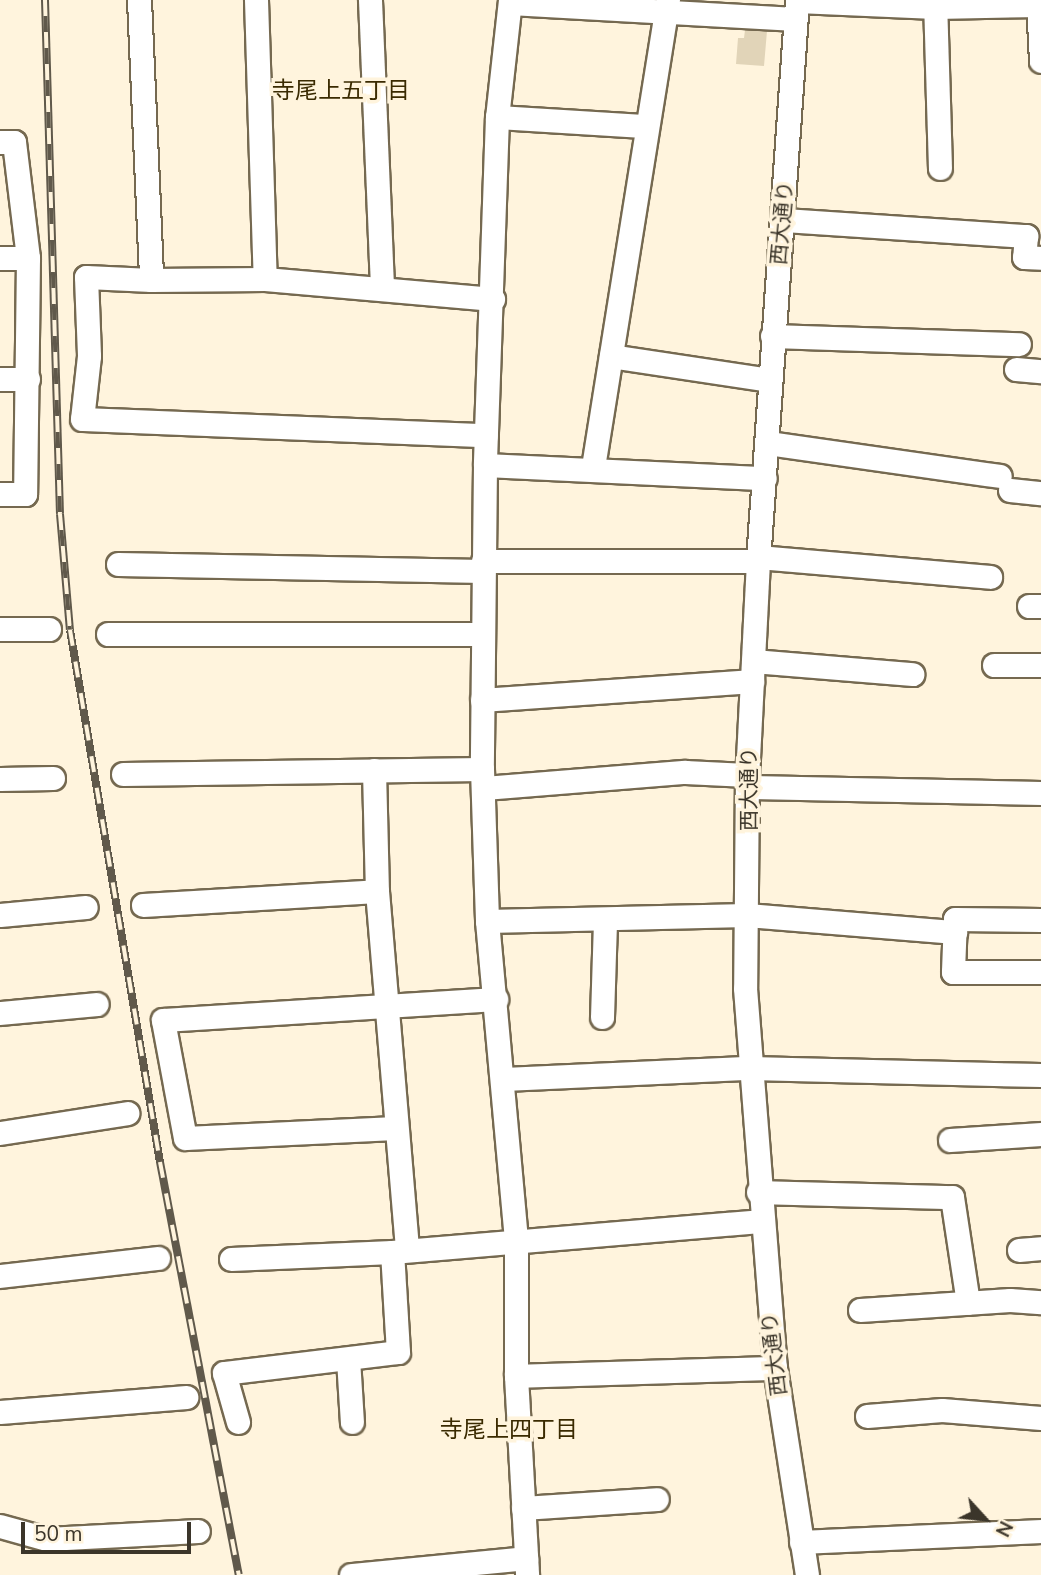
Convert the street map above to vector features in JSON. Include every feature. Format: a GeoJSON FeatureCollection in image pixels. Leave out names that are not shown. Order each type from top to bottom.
{"type":"FeatureCollection","features":[{"type":"Feature","properties":{"kind":"street"},"geometry":{"type":"LineString","coordinates":[[139,0],[151,280]]}},
{"type":"Feature","properties":{"kind":"street"},"geometry":{"type":"LineString","coordinates":[[256,0],[265,279]]}},
{"type":"Feature","properties":{"kind":"street"},"geometry":{"type":"LineString","coordinates":[[370,0],[382,287]]}},
{"type":"Feature","properties":{"kind":"street"},"geometry":{"type":"LineString","coordinates":[[351,1575],[527,1566],[516,1376],[516,1241],[504,1079],[487,921],[482,700],[485,465],[493,299],[497,117],[510,1],[797,7],[1039,3],[1041,61]]}},
{"type":"Feature","properties":{"kind":"street"},"geometry":{"type":"LineString","coordinates":[[935,4],[940,168]]}},
{"type":"Feature","properties":{"kind":"street"},"geometry":{"type":"LineString","coordinates":[[593,467],[644,126],[666,5]]}},
{"type":"Feature","properties":{"kind":"street","name":"西大通り"},"geometry":{"type":"LineString","coordinates":[[797,7],[758,559],[749,781],[745,988],[760,1221],[775,1368],[807,1575]]}},
{"type":"Feature","properties":{"kind":"street"},"geometry":{"type":"LineString","coordinates":[[497,117],[644,126]]}},
{"type":"Feature","properties":{"kind":"street"},"geometry":{"type":"LineString","coordinates":[[0,142],[14,142],[28,258],[25,494],[0,494]]}},
{"type":"Feature","properties":{"kind":"street"},"geometry":{"type":"LineString","coordinates":[[784,220],[1026,236],[1024,257],[1041,258]]}},
{"type":"Feature","properties":{"kind":"street"},"geometry":{"type":"LineString","coordinates":[[0,258],[28,258]]}},
{"type":"Feature","properties":{"kind":"street"},"geometry":{"type":"LineString","coordinates":[[486,435],[82,419],[89,356],[86,277],[151,280],[265,279],[382,287],[493,299]]}},
{"type":"Feature","properties":{"kind":"street"},"geometry":{"type":"LineString","coordinates":[[772,336],[1019,344]]}},
{"type":"Feature","properties":{"kind":"street"},"geometry":{"type":"LineString","coordinates":[[611,356],[769,380]]}},
{"type":"Feature","properties":{"kind":"street"},"geometry":{"type":"LineString","coordinates":[[1016,369],[1041,371]]}},
{"type":"Feature","properties":{"kind":"street"},"geometry":{"type":"LineString","coordinates":[[0,379],[28,379]]}},
{"type":"Feature","properties":{"kind":"street"},"geometry":{"type":"LineString","coordinates":[[768,443],[1005,483],[1041,493]]}},
{"type":"Feature","properties":{"kind":"street"},"geometry":{"type":"LineString","coordinates":[[485,465],[593,467],[765,478]]}},
{"type":"Feature","properties":{"kind":"street"},"geometry":{"type":"LineString","coordinates":[[118,564],[483,566],[758,559],[990,577]]}},
{"type":"Feature","properties":{"kind":"street"},"geometry":{"type":"LineString","coordinates":[[0,629],[49,629]]}},
{"type":"Feature","properties":{"kind":"street"},"geometry":{"type":"LineString","coordinates":[[108,634],[483,634]]}},
{"type":"Feature","properties":{"kind":"street"},"geometry":{"type":"LineString","coordinates":[[994,665],[1041,665]]}},
{"type":"Feature","properties":{"kind":"street"},"geometry":{"type":"LineString","coordinates":[[482,700],[753,671],[912,674]]}},
{"type":"Feature","properties":{"kind":"street"},"geometry":{"type":"LineString","coordinates":[[123,774],[374,770],[483,778],[685,772],[749,781],[1041,793]]}},
{"type":"Feature","properties":{"kind":"street"},"geometry":{"type":"LineString","coordinates":[[238,1422],[224,1373],[398,1352],[400,1251],[395,1128],[389,1005],[377,891],[374,770]]}},
{"type":"Feature","properties":{"kind":"street"},"geometry":{"type":"LineString","coordinates":[[0,779],[54,778]]}},
{"type":"Feature","properties":{"kind":"street"},"geometry":{"type":"LineString","coordinates":[[143,905],[377,891]]}},
{"type":"Feature","properties":{"kind":"street"},"geometry":{"type":"LineString","coordinates":[[0,915],[86,907]]}},
{"type":"Feature","properties":{"kind":"street"},"geometry":{"type":"LineString","coordinates":[[487,921],[747,915],[955,932]]}},
{"type":"Feature","properties":{"kind":"street"},"geometry":{"type":"LineString","coordinates":[[1041,920],[955,919],[953,972],[1041,972]]}},
{"type":"Feature","properties":{"kind":"street"},"geometry":{"type":"LineString","coordinates":[[602,1017],[605,920]]}},
{"type":"Feature","properties":{"kind":"street"},"geometry":{"type":"LineString","coordinates":[[395,1128],[185,1138],[163,1020],[496,999]]}},
{"type":"Feature","properties":{"kind":"street"},"geometry":{"type":"LineString","coordinates":[[0,1013],[97,1004]]}},
{"type":"Feature","properties":{"kind":"street"},"geometry":{"type":"LineString","coordinates":[[504,1079],[750,1068],[1041,1075]]}},
{"type":"Feature","properties":{"kind":"street"},"geometry":{"type":"LineString","coordinates":[[0,1133],[127,1114]]}},
{"type":"Feature","properties":{"kind":"street"},"geometry":{"type":"LineString","coordinates":[[950,1140],[1041,1134]]}},
{"type":"Feature","properties":{"kind":"street"},"geometry":{"type":"LineString","coordinates":[[758,1192],[952,1197],[968,1303]]}},
{"type":"Feature","properties":{"kind":"street"},"geometry":{"type":"LineString","coordinates":[[231,1259],[400,1251],[760,1221]]}},
{"type":"Feature","properties":{"kind":"street"},"geometry":{"type":"LineString","coordinates":[[0,1276],[158,1258]]}},
{"type":"Feature","properties":{"kind":"street"},"geometry":{"type":"LineString","coordinates":[[860,1310],[968,1303],[1041,1302]]}},
{"type":"Feature","properties":{"kind":"street"},"geometry":{"type":"LineString","coordinates":[[348,1359],[352,1422]]}},
{"type":"Feature","properties":{"kind":"street"},"geometry":{"type":"LineString","coordinates":[[516,1376],[775,1368]]}},
{"type":"Feature","properties":{"kind":"street"},"geometry":{"type":"LineString","coordinates":[[0,1412],[186,1397]]}},
{"type":"Feature","properties":{"kind":"street"},"geometry":{"type":"LineString","coordinates":[[867,1416],[942,1410],[1041,1418]]}},
{"type":"Feature","properties":{"kind":"street"},"geometry":{"type":"LineString","coordinates":[[523,1508],[657,1499]]}},
{"type":"Feature","properties":{"kind":"street"},"geometry":{"type":"LineString","coordinates":[[0,1526],[47,1539],[198,1531]]}},
{"type":"Feature","properties":{"kind":"street"},"geometry":{"type":"LineString","coordinates":[[802,1542],[1041,1531]]}},
{"type":"Feature","properties":{"kind":"building"},"geometry":{"type":"Polygon","coordinates":[[[745,30],[767,31],[764,66],[736,64],[738,38],[744,38],[745,30]]]}},
{"type":"Feature","properties":{"kind":"railway"},"geometry":{"type":"LineString","coordinates":[[45,0],[60,514],[70,630],[160,1162],[239,1575]]}},
{"type":"Feature","properties":{"kind":"district","name":"寺尾上五丁目"},"geometry":{"type":"Point","coordinates":[341,91]}},
{"type":"Feature","properties":{"kind":"district","name":"寺尾上四丁目"},"geometry":{"type":"Point","coordinates":[509,1430]}}]}
